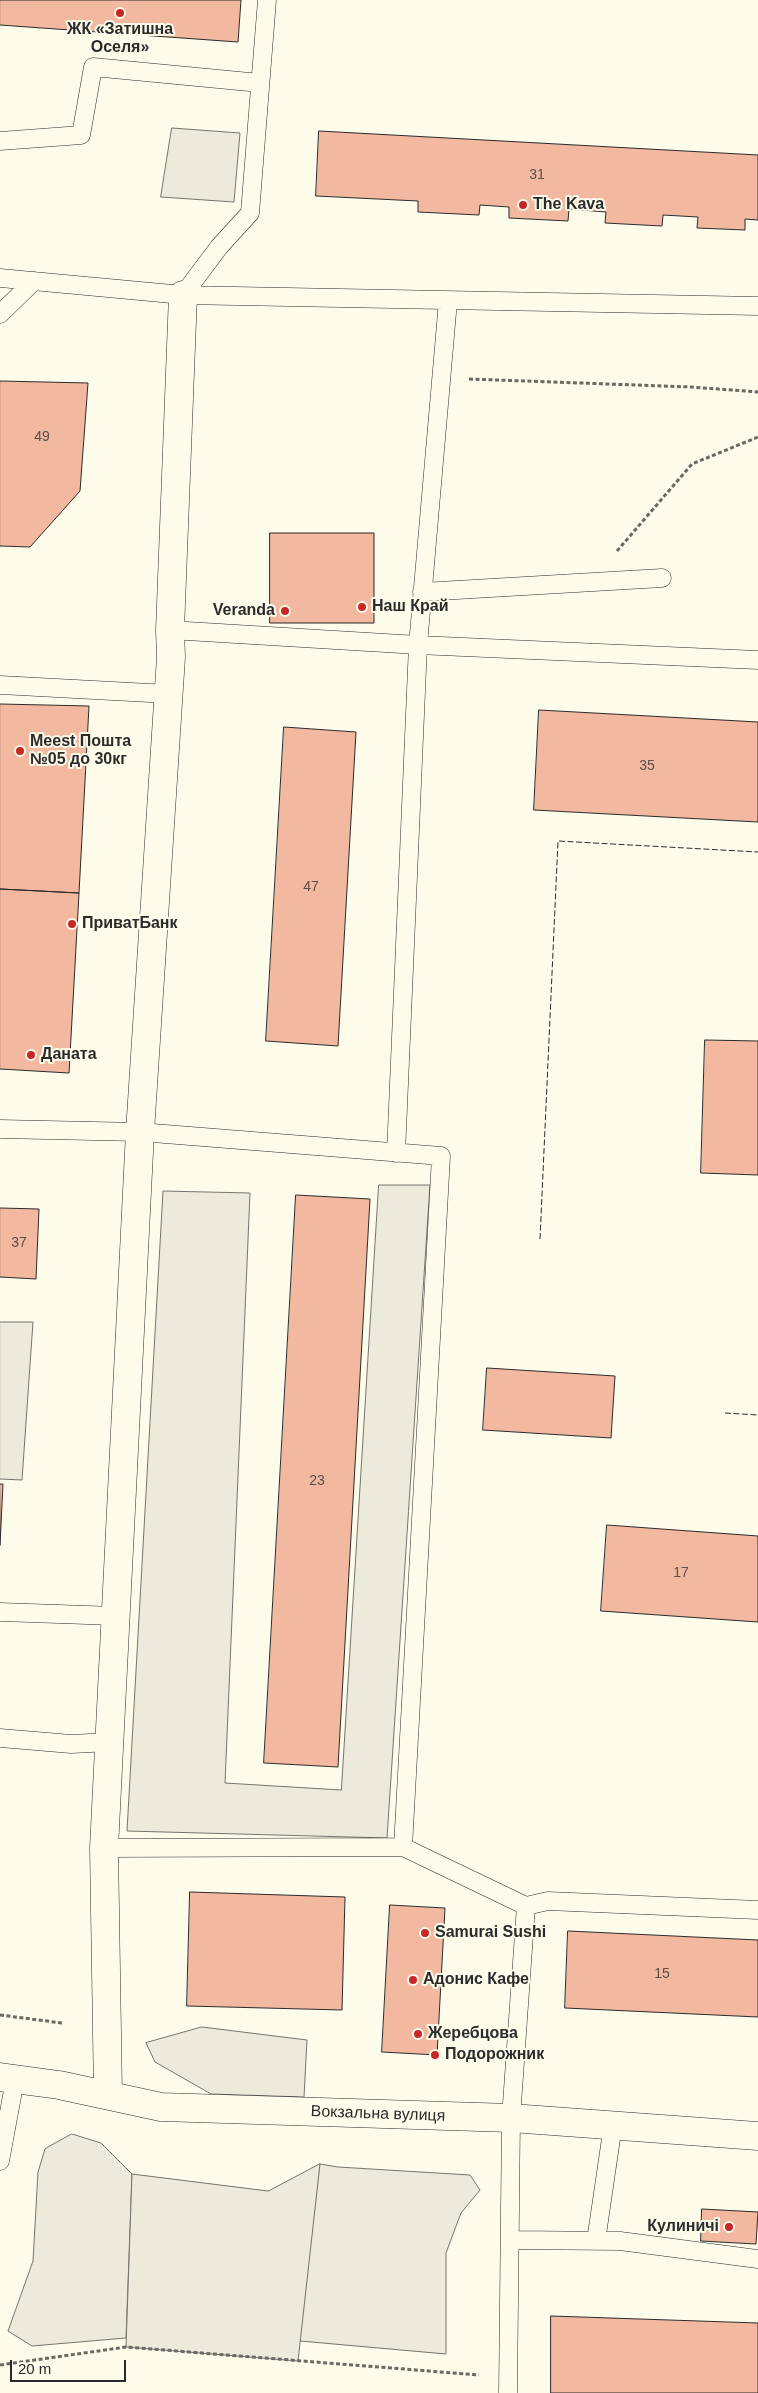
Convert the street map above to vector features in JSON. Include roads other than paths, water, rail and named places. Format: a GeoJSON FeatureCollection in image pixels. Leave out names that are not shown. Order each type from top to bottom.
{"type":"FeatureCollection","features":[{"type":"Feature","properties":{"kind":"street"},"geometry":{"type":"LineString","coordinates":[[108,2095],[104,1848],[140,1132],[171,657],[170,630],[183,295]]}},
{"type":"Feature","properties":{"kind":"street","name":"Вокзальна вулиця"},"geometry":{"type":"LineString","coordinates":[[8,2079],[59,2085],[161,2107],[511,2118],[758,2136]]}},
{"type":"Feature","properties":{"kind":"lane"},"geometry":{"type":"LineString","coordinates":[[183,295],[219,247],[250,213],[267,0]]}},
{"type":"Feature","properties":{"kind":"lane"},"geometry":{"type":"LineString","coordinates":[[0,141],[81,135],[93,67],[260,83]]}},
{"type":"Feature","properties":{"kind":"lane"},"geometry":{"type":"LineString","coordinates":[[0,278],[183,295],[758,306]]}},
{"type":"Feature","properties":{"kind":"lane"},"geometry":{"type":"LineString","coordinates":[[0,314],[34,281]]}},
{"type":"Feature","properties":{"kind":"lane"},"geometry":{"type":"LineString","coordinates":[[396,1153],[418,645],[448,301]]}},
{"type":"Feature","properties":{"kind":"lane"},"geometry":{"type":"LineString","coordinates":[[422,592],[662,578]]}},
{"type":"Feature","properties":{"kind":"lane"},"geometry":{"type":"LineString","coordinates":[[170,630],[418,645],[758,660]]}},
{"type":"Feature","properties":{"kind":"lane"},"geometry":{"type":"LineString","coordinates":[[0,685],[169,694]]}},
{"type":"Feature","properties":{"kind":"lane"},"geometry":{"type":"LineString","coordinates":[[0,1129],[140,1132],[441,1156],[403,1847]]}},
{"type":"Feature","properties":{"kind":"lane"},"geometry":{"type":"LineString","coordinates":[[0,1612],[116,1616]]}},
{"type":"Feature","properties":{"kind":"lane"},"geometry":{"type":"LineString","coordinates":[[0,1738],[71,1744],[110,1742]]}},
{"type":"Feature","properties":{"kind":"lane"},"geometry":{"type":"LineString","coordinates":[[104,1848],[403,1847],[526,1906],[548,1901],[758,1910]]}},
{"type":"Feature","properties":{"kind":"lane"},"geometry":{"type":"LineString","coordinates":[[508,2385],[511,2118],[526,1906]]}},
{"type":"Feature","properties":{"kind":"lane"},"geometry":{"type":"LineString","coordinates":[[0,2161],[8,2079]]}},
{"type":"Feature","properties":{"kind":"lane"},"geometry":{"type":"LineString","coordinates":[[596,2241],[613,2125]]}},
{"type":"Feature","properties":{"kind":"lane"},"geometry":{"type":"LineString","coordinates":[[510,2240],[620,2241],[758,2259]]}},
{"type":"Feature","properties":{"kind":"place","name":"ЖК «Затишна Оселя»"},"geometry":{"type":"Point","coordinates":[120,13]}},
{"type":"Feature","properties":{"kind":"place","name":"The Kava"},"geometry":{"type":"Point","coordinates":[523,205]}},
{"type":"Feature","properties":{"kind":"place","name":"Наш Край"},"geometry":{"type":"Point","coordinates":[362,607]}},
{"type":"Feature","properties":{"kind":"place","name":"Veranda"},"geometry":{"type":"Point","coordinates":[285,611]}},
{"type":"Feature","properties":{"kind":"place","name":"Meest Пошта №05 до 30кг"},"geometry":{"type":"Point","coordinates":[20,751]}},
{"type":"Feature","properties":{"kind":"place","name":"ПриватБанк"},"geometry":{"type":"Point","coordinates":[72,924]}},
{"type":"Feature","properties":{"kind":"place","name":"Даната"},"geometry":{"type":"Point","coordinates":[31,1055]}},
{"type":"Feature","properties":{"kind":"place","name":"Samurai Sushi"},"geometry":{"type":"Point","coordinates":[425,1933]}},
{"type":"Feature","properties":{"kind":"place","name":"Адонис Кафе"},"geometry":{"type":"Point","coordinates":[413,1980]}},
{"type":"Feature","properties":{"kind":"place","name":"Жеребцова"},"geometry":{"type":"Point","coordinates":[418,2034]}},
{"type":"Feature","properties":{"kind":"place","name":"Подорожник"},"geometry":{"type":"Point","coordinates":[435,2055]}},
{"type":"Feature","properties":{"kind":"place","name":"Кулиничі"},"geometry":{"type":"Point","coordinates":[729,2227]}}]}
